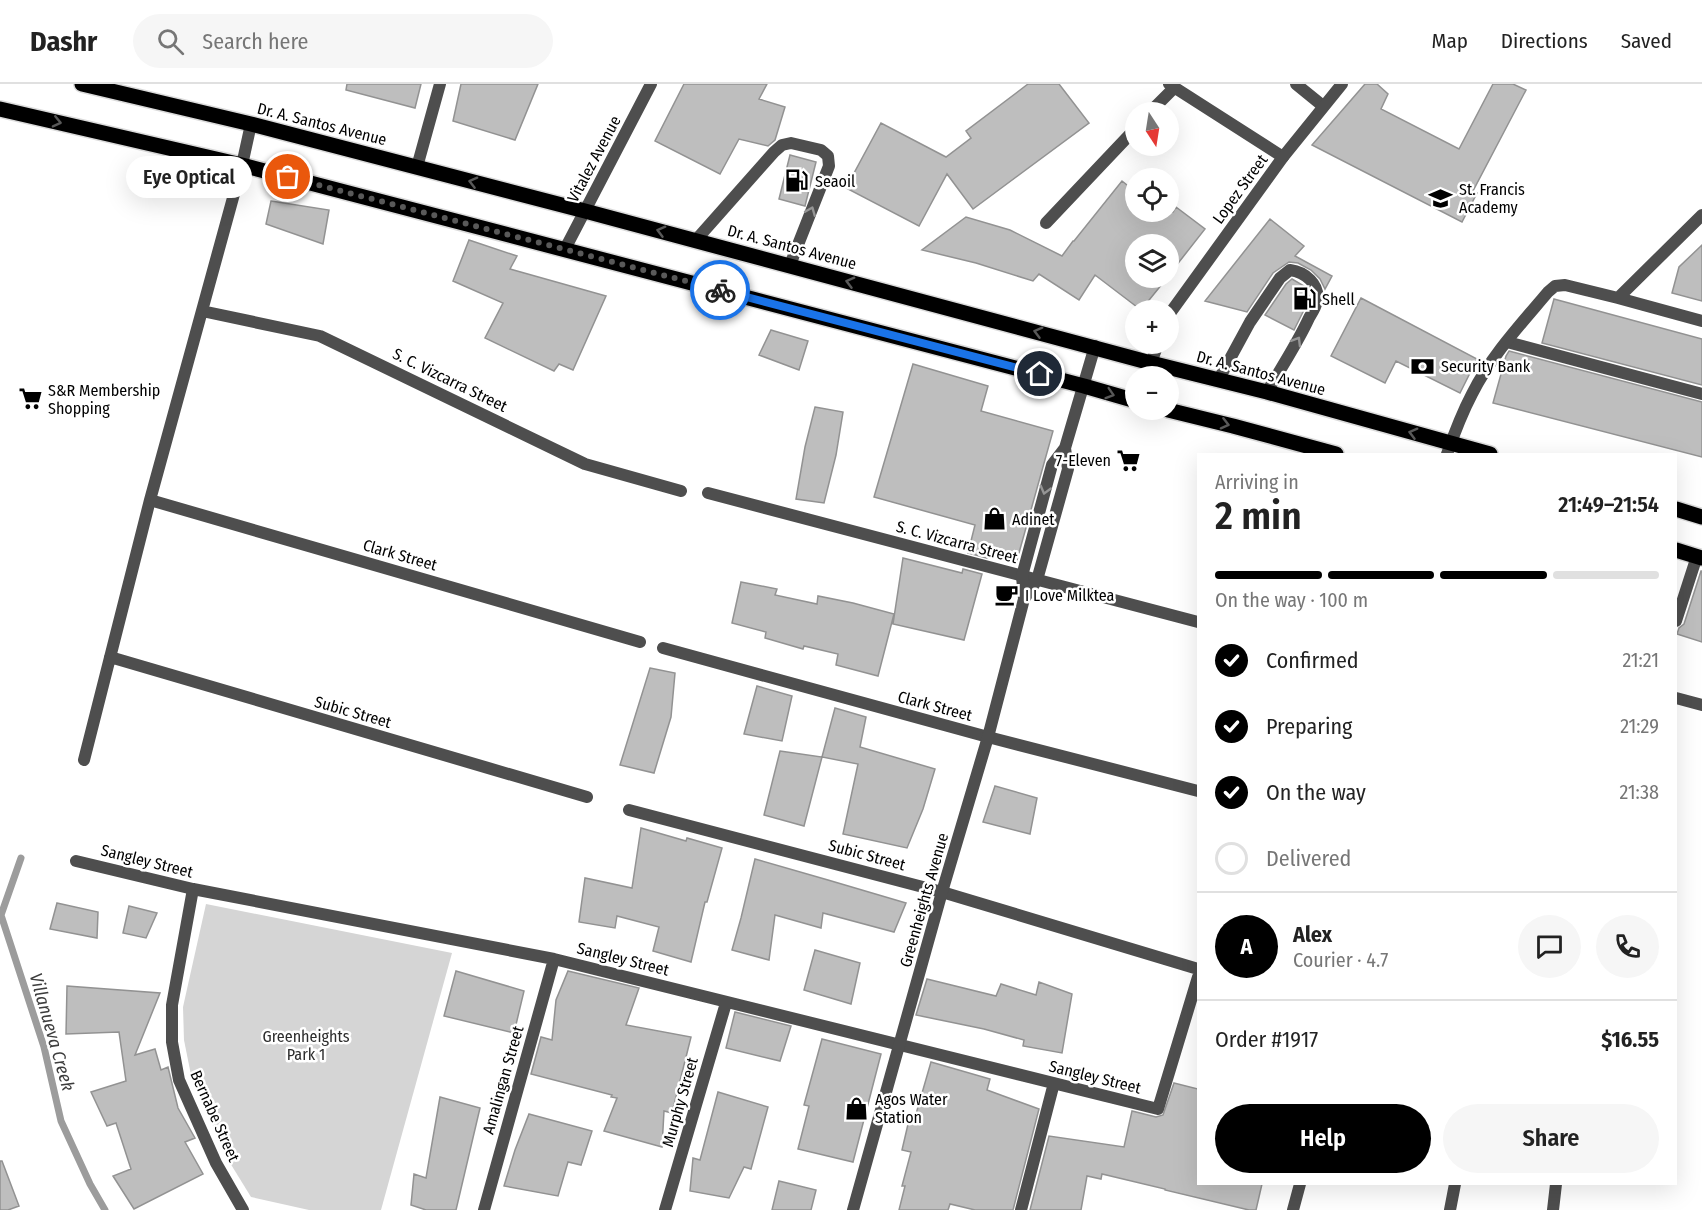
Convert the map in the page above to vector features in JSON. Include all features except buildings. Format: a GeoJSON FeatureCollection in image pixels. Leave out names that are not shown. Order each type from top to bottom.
{"type":"FeatureCollection","features":[{"type":"Feature","properties":{"kind":"main road","name":"Dr. A. Santos Avenue"},"geometry":{"type":"LineString","coordinates":[[82,84],[250,124],[696,240],[1151,363],[1267,392],[1449,449],[1482,453]]}},
{"type":"Feature","properties":{"kind":"main road"},"geometry":{"type":"LineString","coordinates":[[0,109],[242,165],[1125,398]]}},
{"type":"Feature","properties":{"kind":"main road"},"geometry":{"type":"LineString","coordinates":[[1179,413],[1332,453]]}},
{"type":"Feature","properties":{"kind":"main road"},"geometry":{"type":"LineString","coordinates":[[1677,509],[1702,517]]}},
{"type":"Feature","properties":{"kind":"main road"},"geometry":{"type":"LineString","coordinates":[[1677,550],[1699,557]]}},
{"type":"Feature","properties":{"kind":"street"},"geometry":{"type":"LineString","coordinates":[[417,167],[440,84]]}},
{"type":"Feature","properties":{"kind":"street","name":"Vitalez Avenue"},"geometry":{"type":"LineString","coordinates":[[565,249],[651,84]]}},
{"type":"Feature","properties":{"kind":"street"},"geometry":{"type":"LineString","coordinates":[[1296,84],[1323,106]]}},
{"type":"Feature","properties":{"kind":"street","name":"Lopez Street"},"geometry":{"type":"LineString","coordinates":[[1179,301],[1283,157],[1341,84]]}},
{"type":"Feature","properties":{"kind":"street"},"geometry":{"type":"LineString","coordinates":[[1158,102],[1171,86],[1283,157]]}},
{"type":"Feature","properties":{"kind":"street"},"geometry":{"type":"LineString","coordinates":[[84,760],[150,500],[242,165],[250,124]]}},
{"type":"Feature","properties":{"kind":"street"},"geometry":{"type":"LineString","coordinates":[[1046,223],[1125,140]]}},
{"type":"Feature","properties":{"kind":"street"},"geometry":{"type":"LineString","coordinates":[[696,240],[782,145],[791,143],[821,150],[828,156],[829,166],[790,266]]}},
{"type":"Feature","properties":{"kind":"street"},"geometry":{"type":"LineString","coordinates":[[1618,298],[1702,215]]}},
{"type":"Feature","properties":{"kind":"street"},"geometry":{"type":"LineString","coordinates":[[1219,379],[1240,337],[1280,278],[1290,270],[1298,271],[1309,277],[1316,290],[1317,302],[1305,328],[1267,392]]}},
{"type":"Feature","properties":{"kind":"street"},"geometry":{"type":"LineString","coordinates":[[1449,449],[1472,393],[1507,342],[1555,286],[1565,285],[1702,321]]}},
{"type":"Feature","properties":{"kind":"street","name":"S. C. Vizcarra Street"},"geometry":{"type":"LineString","coordinates":[[202,312],[320,336],[585,464],[681,491]]}},
{"type":"Feature","properties":{"kind":"street"},"geometry":{"type":"LineString","coordinates":[[1507,342],[1702,394]]}},
{"type":"Feature","properties":{"kind":"street","name":"Greenheights Avenue"},"geometry":{"type":"LineString","coordinates":[[853,1210],[988,737],[1024,599],[1022,576],[1052,465],[1065,448],[1095,346]]}},
{"type":"Feature","properties":{"kind":"street"},"geometry":{"type":"LineString","coordinates":[[1151,363],[1154,354]]}},
{"type":"Feature","properties":{"kind":"street","name":"Greenheights Avenue"},"geometry":{"type":"LineString","coordinates":[[1024,599],[1037,580],[1068,469],[1065,448]]}},
{"type":"Feature","properties":{"kind":"street","name":"S. C. Vizcarra Street"},"geometry":{"type":"LineString","coordinates":[[708,493],[1197,622]]}},
{"type":"Feature","properties":{"kind":"street","name":"Clark Street"},"geometry":{"type":"LineString","coordinates":[[150,500],[640,642]]}},
{"type":"Feature","properties":{"kind":"street"},"geometry":{"type":"LineString","coordinates":[[1677,618],[1699,557]]}},
{"type":"Feature","properties":{"kind":"street","name":"Clark Street"},"geometry":{"type":"LineString","coordinates":[[663,648],[988,737],[1197,791]]}},
{"type":"Feature","properties":{"kind":"street","name":"Subic Street"},"geometry":{"type":"LineString","coordinates":[[110,657],[587,797]]}},
{"type":"Feature","properties":{"kind":"street"},"geometry":{"type":"LineString","coordinates":[[1677,698],[1702,705]]}},
{"type":"Feature","properties":{"kind":"street","name":"Subic Street"},"geometry":{"type":"LineString","coordinates":[[629,810],[942,892],[1197,969]]}},
{"type":"Feature","properties":{"kind":"street","name":"Sangley Street"},"geometry":{"type":"LineString","coordinates":[[76,861],[194,889],[554,959],[1158,1109],[1197,980]]}},
{"type":"Feature","properties":{"kind":"street","name":"Bernabe Street"},"geometry":{"type":"LineString","coordinates":[[194,889],[172,1005],[172,1042],[179,1080],[216,1163],[243,1210]]}},
{"type":"Feature","properties":{"kind":"street","name":"Amalingan Street"},"geometry":{"type":"LineString","coordinates":[[484,1210],[554,959]]}},
{"type":"Feature","properties":{"kind":"street","name":"Murphy Street"},"geometry":{"type":"LineString","coordinates":[[665,1210],[726,1003]]}},
{"type":"Feature","properties":{"kind":"street"},"geometry":{"type":"LineString","coordinates":[[1021,1210],[1054,1083]]}},
{"type":"Feature","properties":{"kind":"street"},"geometry":{"type":"LineString","coordinates":[[1293,1210],[1300,1185]]}},
{"type":"Feature","properties":{"kind":"street"},"geometry":{"type":"LineString","coordinates":[[1450,1210],[1455,1185]]}},
{"type":"Feature","properties":{"kind":"street"},"geometry":{"type":"LineString","coordinates":[[1553,1210],[1556,1185]]}},
{"type":"Feature","properties":{"kind":"green space","name":"Greenheights Park 1"},"geometry":{"type":"Polygon","coordinates":[[[206,904],[452,953],[381,1210],[309,1210],[251,1197],[227,1158],[191,1075],[184,1040],[183,1007],[206,904]]]}},
{"type":"Feature","properties":{"kind":"waterway","name":"Villanueva Creek"},"geometry":{"type":"LineString","coordinates":[[21,858],[1,915],[44,1047],[61,1121],[90,1184],[105,1210]]}},
{"type":"Feature","properties":{"kind":"way so far"},"geometry":{"type":"LineString","coordinates":[[288,177],[720,290]]}},
{"type":"Feature","properties":{"kind":"place","name":"Eye Optical"},"geometry":{"type":"Point","coordinates":[288,177]}},
{"type":"Feature","properties":{"kind":"place","name":"Seaoil"},"geometry":{"type":"Point","coordinates":[797,181]}},
{"type":"Feature","properties":{"kind":"place","name":"St. Francis Academy"},"geometry":{"type":"Point","coordinates":[1441,198]}},
{"type":"Feature","properties":{"kind":"place","name":"Shell"},"geometry":{"type":"Point","coordinates":[1304,299]}},
{"type":"Feature","properties":{"kind":"place","name":"Security Bank"},"geometry":{"type":"Point","coordinates":[1423,366]}},
{"type":"Feature","properties":{"kind":"place","name":"S&R Membership Shopping"},"geometry":{"type":"Point","coordinates":[30,399]}},
{"type":"Feature","properties":{"kind":"place","name":"7-Eleven"},"geometry":{"type":"Point","coordinates":[1129,460]}},
{"type":"Feature","properties":{"kind":"place","name":"Adinet"},"geometry":{"type":"Point","coordinates":[994,519]}},
{"type":"Feature","properties":{"kind":"place","name":"I Love Milktea"},"geometry":{"type":"Point","coordinates":[1007,595]}},
{"type":"Feature","properties":{"kind":"place","name":"Agos Water Station"},"geometry":{"type":"Point","coordinates":[857,1108]}},
{"type":"Feature","properties":{"kind":"route"},"geometry":{"type":"LineString","coordinates":[[720,290],[1040,374]]}}]}
